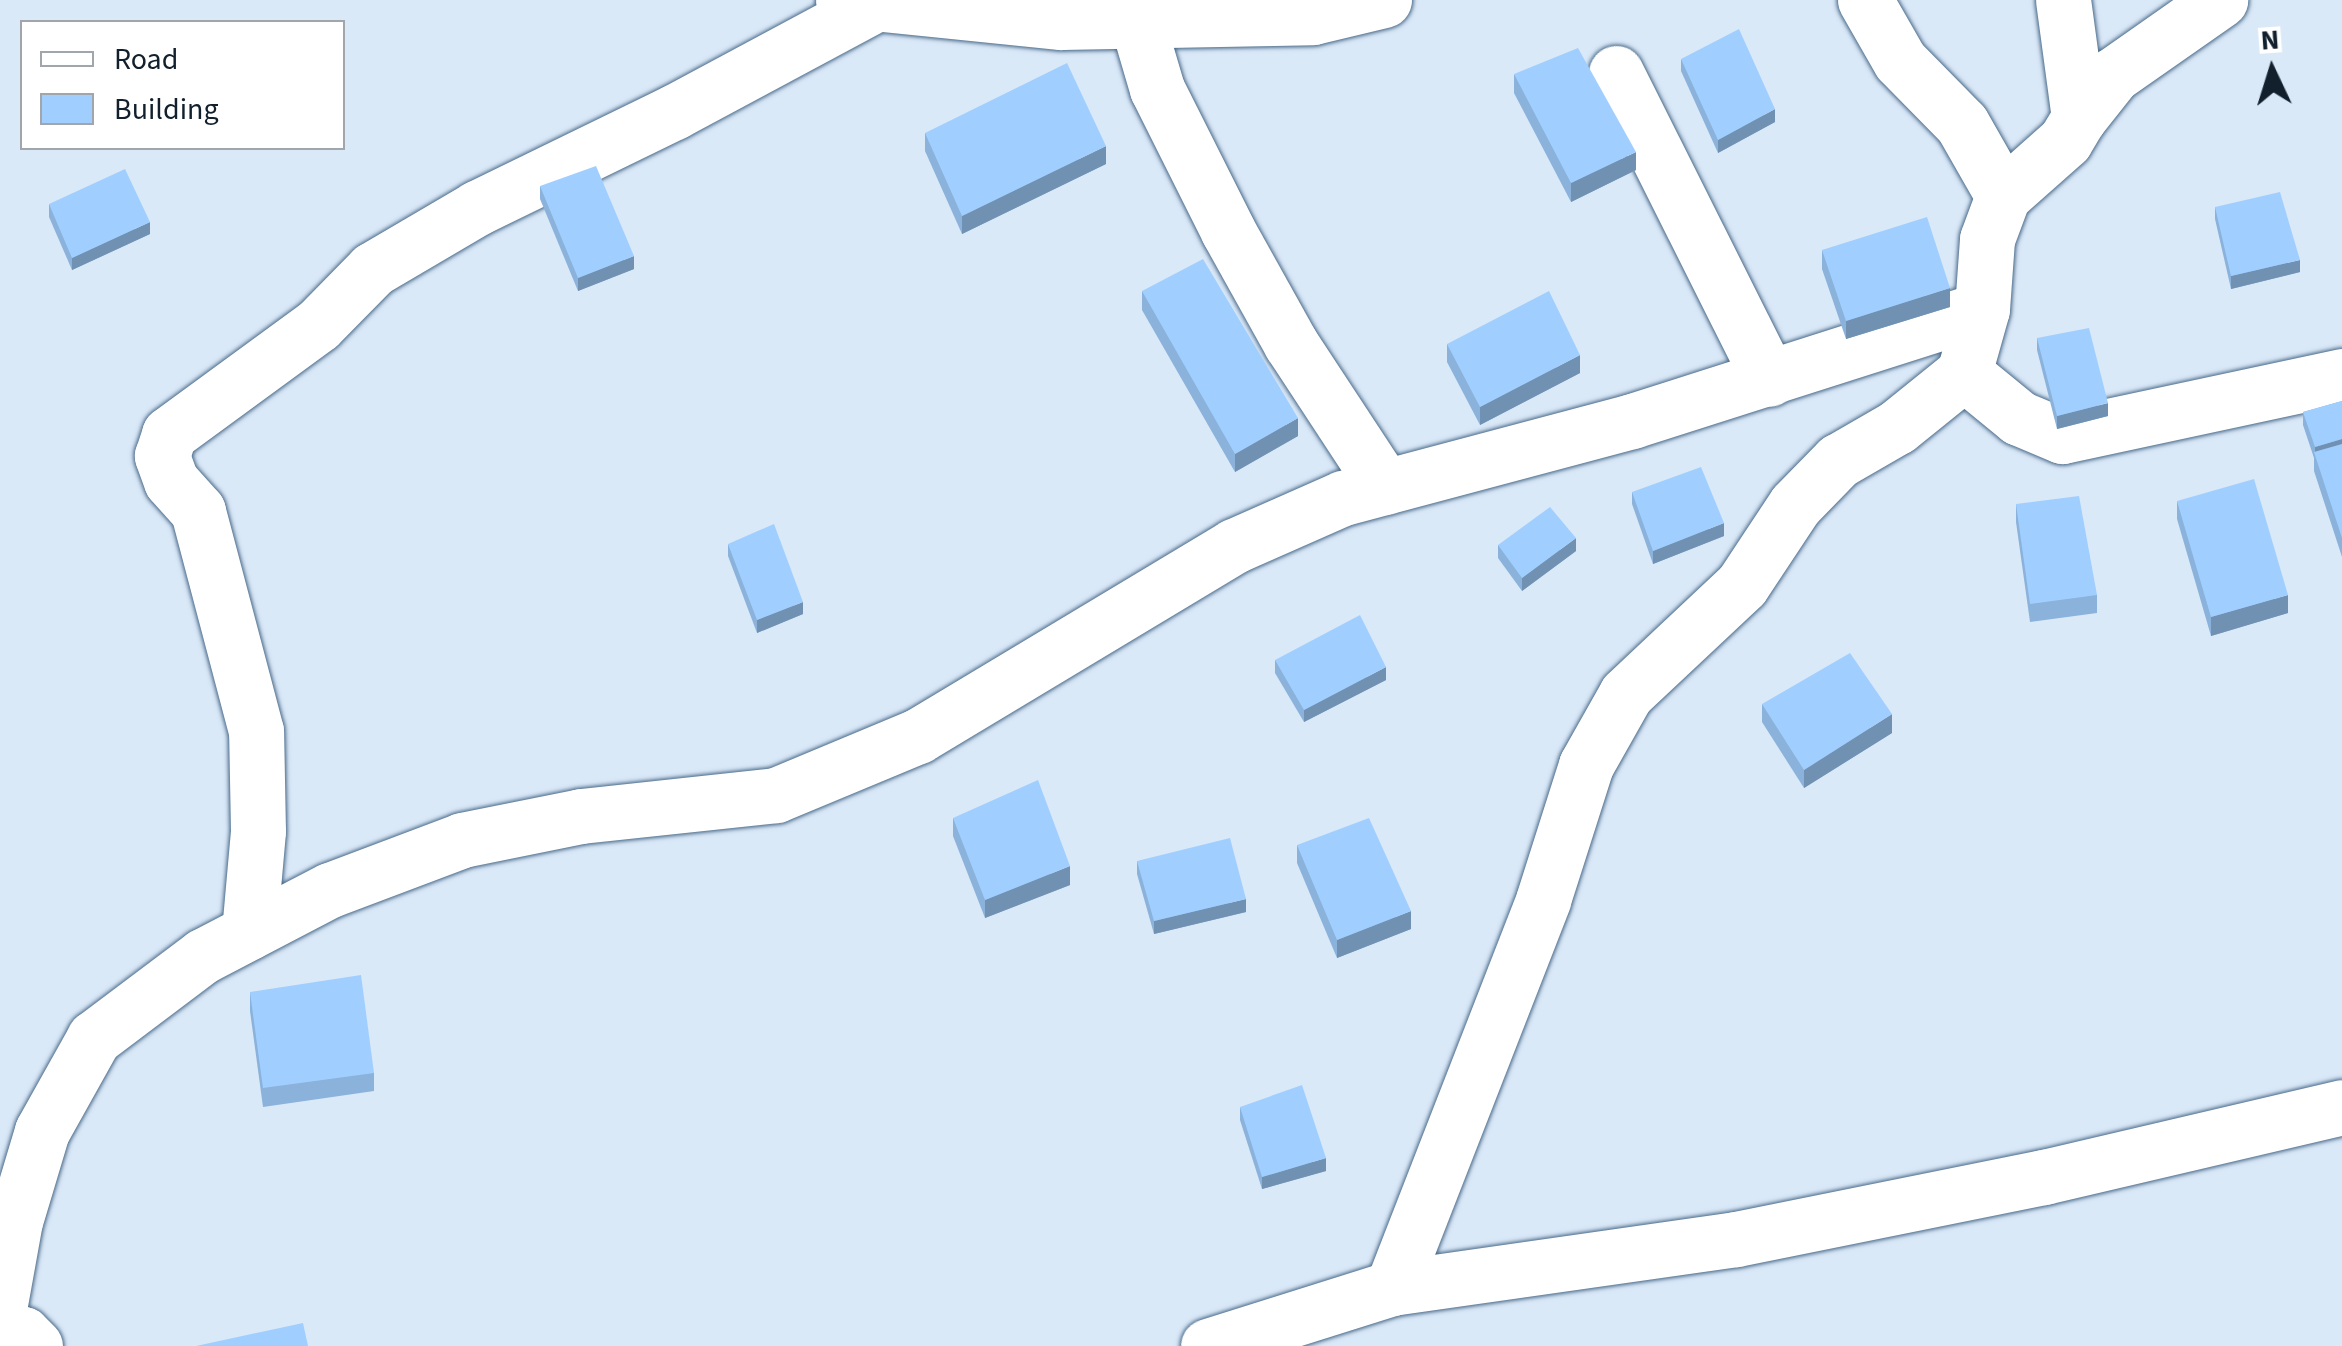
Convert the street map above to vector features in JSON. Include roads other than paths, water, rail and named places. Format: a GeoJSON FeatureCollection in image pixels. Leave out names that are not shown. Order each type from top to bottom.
{"type":"FeatureCollection","features":[{"type":"Feature","properties":{"kind":"street"},"geometry":{"type":"LineString","coordinates":[[249,932],[258,831],[256,731],[198,511],[171,481],[162,456],[169,434],[318,325],[374,270],[477,208],[674,112],[859,2],[1060,22],[1313,17],[1384,0]]}},
{"type":"Feature","properties":{"kind":"street"},"geometry":{"type":"LineString","coordinates":[[1865,0],[1900,62],[1962,124],[2003,196]]}},
{"type":"Feature","properties":{"kind":"street"},"geometry":{"type":"LineString","coordinates":[[2063,0],[2080,118]]}},
{"type":"Feature","properties":{"kind":"street"},"geometry":{"type":"LineString","coordinates":[[1392,1288],[1543,900],[1586,765],[1626,694],[1742,585],[1795,504],[1838,461],[1896,427],[1964,373],[1982,309],[1987,239],[2003,196],[2065,142],[2113,76],[2220,0]]}},
{"type":"Feature","properties":{"kind":"street"},"geometry":{"type":"LineString","coordinates":[[1137,21],[1158,90],[1228,231],[1291,344],[1386,487]]}},
{"type":"Feature","properties":{"kind":"street"},"geometry":{"type":"LineString","coordinates":[[1616,74],[1768,379]]}},
{"type":"Feature","properties":{"kind":"street"},"geometry":{"type":"LineString","coordinates":[[0,1304],[15,1221],[42,1131],[94,1038],[203,956],[330,890],[462,840],[581,816],[776,796],[918,736],[1234,546],[1342,498],[1768,379],[1982,309]]}},
{"type":"Feature","properties":{"kind":"street"},"geometry":{"type":"LineString","coordinates":[[1964,373],[2020,418],[2062,436],[2342,376]]}},
{"type":"Feature","properties":{"kind":"street"},"geometry":{"type":"LineString","coordinates":[[1208,1346],[1392,1288],[1736,1239],[2044,1178],[2342,1107]]}},
{"type":"Feature","properties":{"kind":"street"},"geometry":{"type":"LineString","coordinates":[[0,1334],[23,1334],[35,1346]]}}]}
